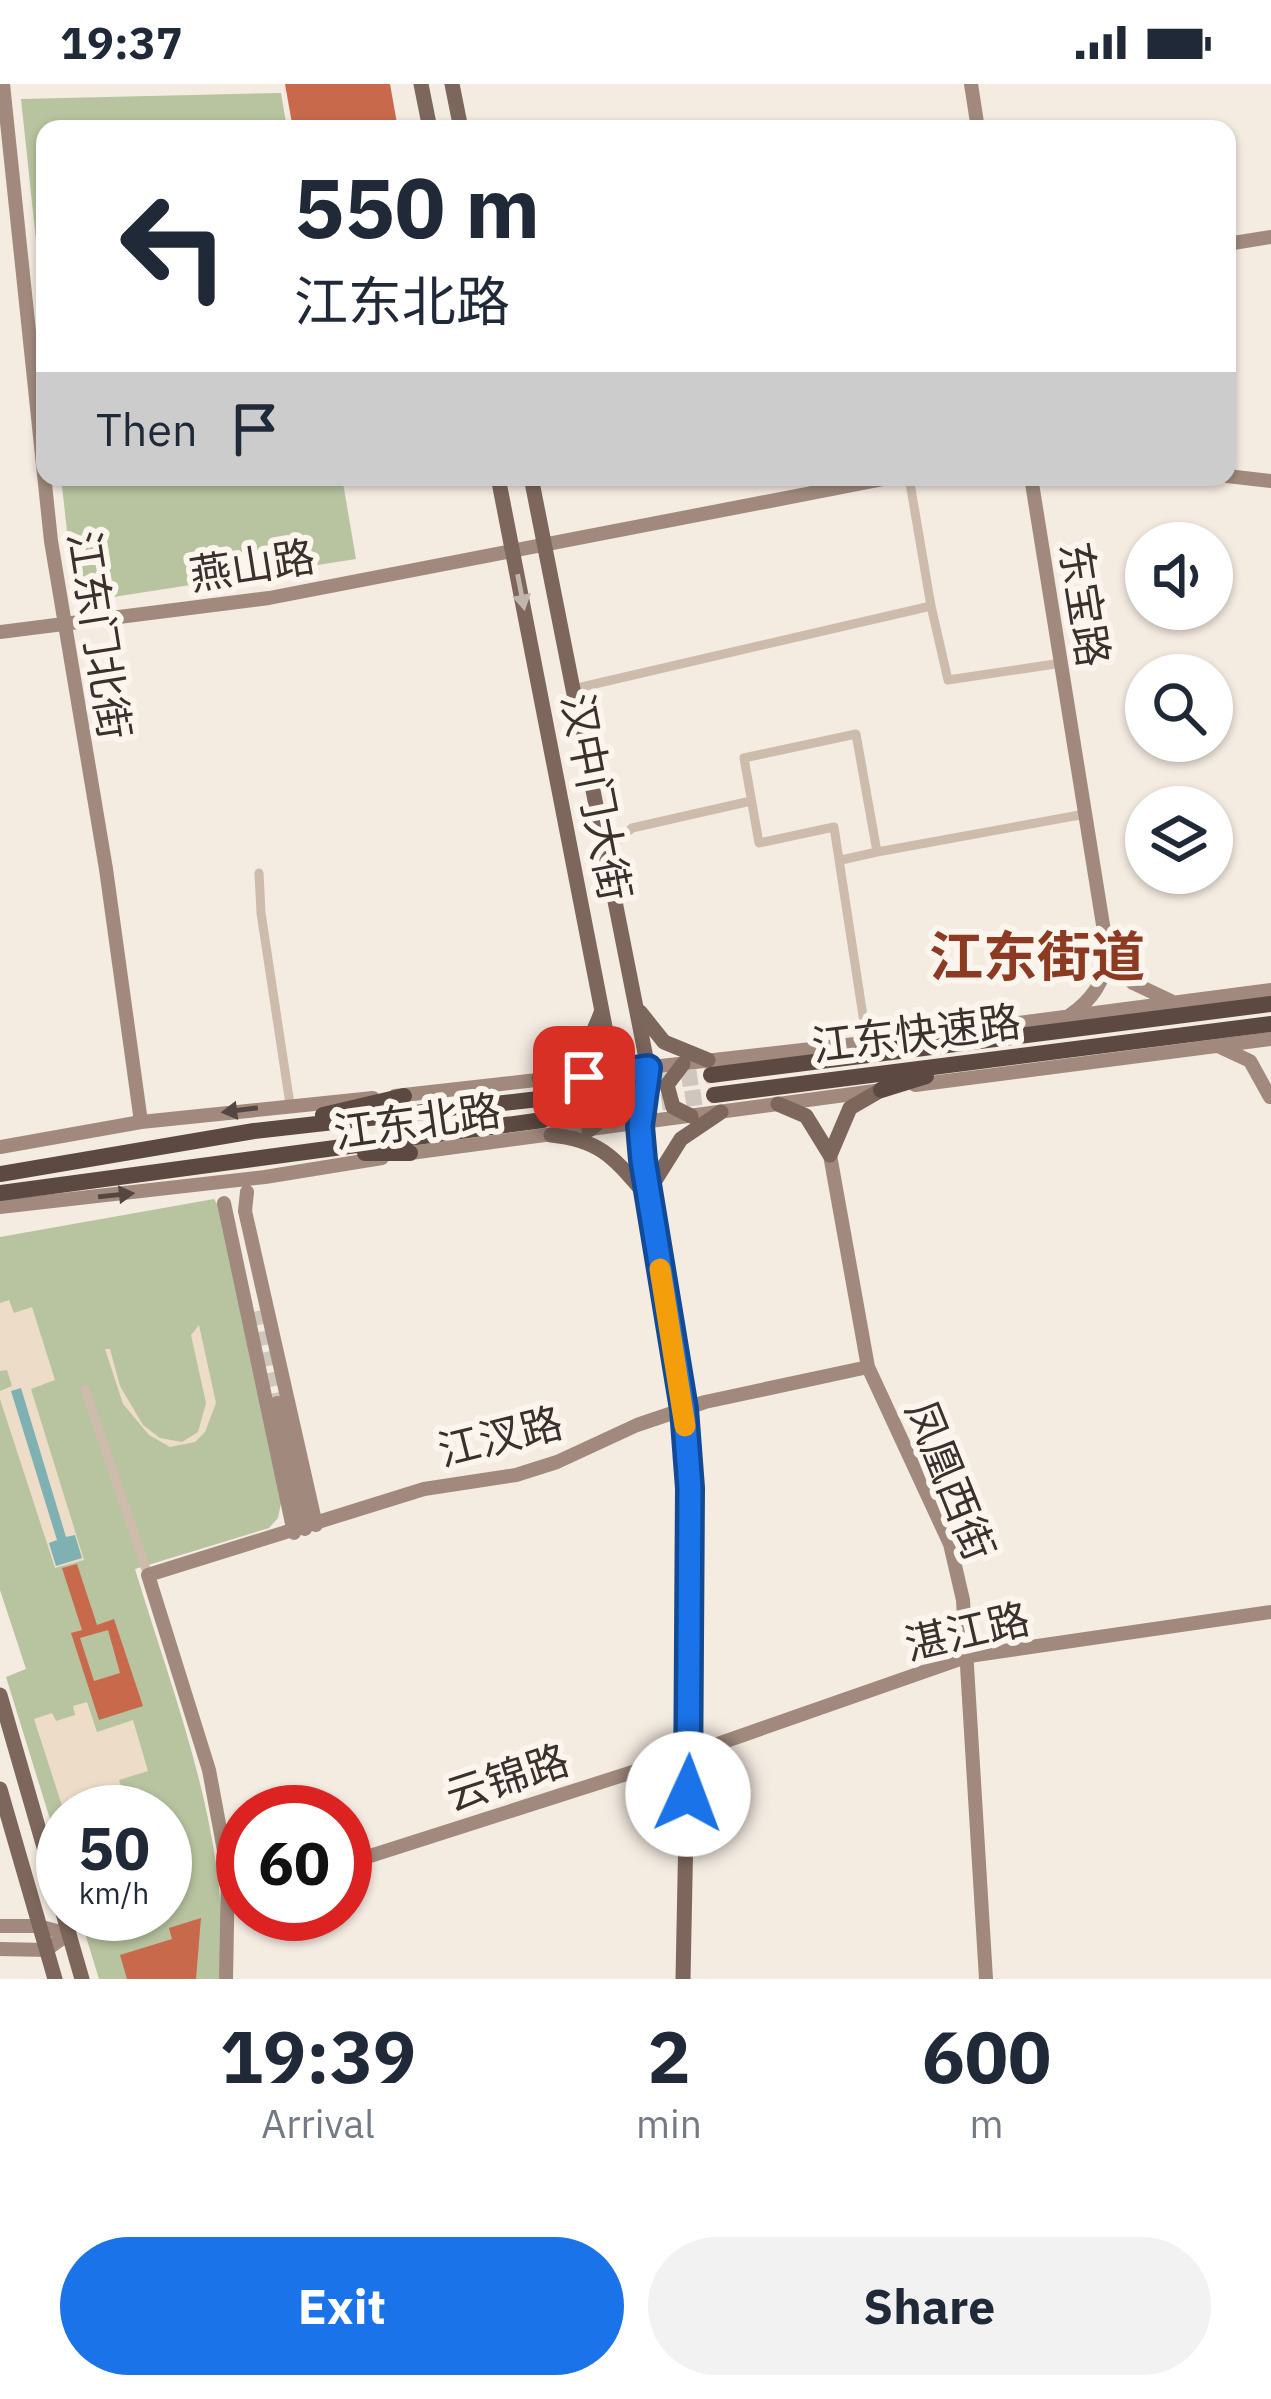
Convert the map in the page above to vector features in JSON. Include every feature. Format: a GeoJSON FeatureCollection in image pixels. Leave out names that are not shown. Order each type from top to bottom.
{"type":"FeatureCollection","features":[{"type":"Feature","properties":{"kind":"highway","name":"江东快速路"},"geometry":{"type":"LineString","coordinates":[[717,1103],[972,1053],[1271,1004]]}},
{"type":"Feature","properties":{"kind":"highway","name":"江东快速路"},"geometry":{"type":"LineString","coordinates":[[710,1068],[972,1053],[1271,1024]]}},
{"type":"Feature","properties":{"kind":"highway"},"geometry":{"type":"LineString","coordinates":[[867,1042],[972,1053]]}},
{"type":"Feature","properties":{"kind":"highway"},"geometry":{"type":"LineString","coordinates":[[880,1090],[972,1053]]}},
{"type":"Feature","properties":{"kind":"highway"},"geometry":{"type":"LineString","coordinates":[[254,1131],[404,1096]]}},
{"type":"Feature","properties":{"kind":"highway"},"geometry":{"type":"LineString","coordinates":[[0,1174],[254,1131],[539,1100]]}},
{"type":"Feature","properties":{"kind":"highway"},"geometry":{"type":"LineString","coordinates":[[0,1193],[304,1152],[547,1127]]}},
{"type":"Feature","properties":{"kind":"highway"},"geometry":{"type":"LineString","coordinates":[[304,1152],[410,1154]]}},
{"type":"Feature","properties":{"kind":"main road"},"geometry":{"type":"LineString","coordinates":[[421,84],[428,120]]}},
{"type":"Feature","properties":{"kind":"main road"},"geometry":{"type":"LineString","coordinates":[[452,84],[459,120]]}},
{"type":"Feature","properties":{"kind":"main road","name":"汉中门大街"},"geometry":{"type":"LineString","coordinates":[[500,486],[614,1073],[640,1126]]}},
{"type":"Feature","properties":{"kind":"main road","name":"汉中门大街"},"geometry":{"type":"LineString","coordinates":[[533,486],[648,1068],[640,1126],[646,1195],[684,1409],[692,1528],[682,1979]]}},
{"type":"Feature","properties":{"kind":"main road"},"geometry":{"type":"LineString","coordinates":[[539,1078],[569,1066],[582,1054],[600,1003],[618,1005],[634,998],[664,1042],[710,1068]]}},
{"type":"Feature","properties":{"kind":"main road"},"geometry":{"type":"LineString","coordinates":[[683,1064],[670,1076],[669,1098],[679,1112],[692,1116]]}},
{"type":"Feature","properties":{"kind":"main road"},"geometry":{"type":"LineString","coordinates":[[584,1077],[600,1090],[605,1107],[602,1118],[589,1130]]}},
{"type":"Feature","properties":{"kind":"main road"},"geometry":{"type":"LineString","coordinates":[[830,1155],[842,1118],[861,1099],[880,1090]]}},
{"type":"Feature","properties":{"kind":"main road"},"geometry":{"type":"LineString","coordinates":[[547,1127],[601,1148],[646,1195],[689,1130],[717,1103]]}},
{"type":"Feature","properties":{"kind":"main road"},"geometry":{"type":"LineString","coordinates":[[778,1104],[806,1116],[830,1155]]}},
{"type":"Feature","properties":{"kind":"main road"},"geometry":{"type":"LineString","coordinates":[[0,1695],[36,1822]]}},
{"type":"Feature","properties":{"kind":"main road"},"geometry":{"type":"LineString","coordinates":[[0,1790],[36,1918]]}},
{"type":"Feature","properties":{"kind":"main road"},"geometry":{"type":"LineString","coordinates":[[43,1941],[55,1979]]}},
{"type":"Feature","properties":{"kind":"main road"},"geometry":{"type":"LineString","coordinates":[[70,1941],[82,1979]]}},
{"type":"Feature","properties":{"kind":"street","name":"江东门北街"},"geometry":{"type":"LineString","coordinates":[[3,84],[36,398]]}},
{"type":"Feature","properties":{"kind":"street"},"geometry":{"type":"LineString","coordinates":[[971,84],[976,120]]}},
{"type":"Feature","properties":{"kind":"street"},"geometry":{"type":"LineString","coordinates":[[1236,243],[1271,237]]}},
{"type":"Feature","properties":{"kind":"street"},"geometry":{"type":"LineString","coordinates":[[1236,477],[1271,482]]}},
{"type":"Feature","properties":{"kind":"street","name":"江东门北街"},"geometry":{"type":"LineString","coordinates":[[45,486],[141,1122]]}},
{"type":"Feature","properties":{"kind":"street","name":"燕山路"},"geometry":{"type":"LineString","coordinates":[[0,632],[269,598],[849,486]]}},
{"type":"Feature","properties":{"kind":"street"},"geometry":{"type":"LineString","coordinates":[[911,486],[948,680],[1062,663]]}},
{"type":"Feature","properties":{"kind":"street","name":"东宝路"},"geometry":{"type":"LineString","coordinates":[[1032,486],[1108,956]]}},
{"type":"Feature","properties":{"kind":"street"},"geometry":{"type":"LineString","coordinates":[[573,689],[931,606]]}},
{"type":"Feature","properties":{"kind":"street"},"geometry":{"type":"LineString","coordinates":[[867,1042],[834,827],[759,843],[744,758],[856,734],[878,853]]}},
{"type":"Feature","properties":{"kind":"street"},"geometry":{"type":"LineString","coordinates":[[605,851],[632,828],[751,801]]}},
{"type":"Feature","properties":{"kind":"street"},"geometry":{"type":"LineString","coordinates":[[841,860],[1085,814]]}},
{"type":"Feature","properties":{"kind":"street"},"geometry":{"type":"LineString","coordinates":[[260,873],[260,913],[290,1104]]}},
{"type":"Feature","properties":{"kind":"street"},"geometry":{"type":"LineString","coordinates":[[1108,956],[1133,983],[1177,1003]]}},
{"type":"Feature","properties":{"kind":"street"},"geometry":{"type":"LineString","coordinates":[[1070,1016],[1088,1002],[1106,972],[1108,956]]}},
{"type":"Feature","properties":{"kind":"street","name":"江东北路"},"geometry":{"type":"LineString","coordinates":[[0,1147],[141,1122],[290,1104],[683,1064],[710,1068],[867,1042],[1271,990]]}},
{"type":"Feature","properties":{"kind":"street","name":"江东北路"},"geometry":{"type":"LineString","coordinates":[[0,1208],[265,1177],[547,1127],[640,1126],[692,1116],[717,1103],[778,1104],[1271,1039]]}},
{"type":"Feature","properties":{"kind":"street"},"geometry":{"type":"LineString","coordinates":[[1216,1046],[1250,1061],[1270,1097]]}},
{"type":"Feature","properties":{"kind":"street"},"geometry":{"type":"LineString","coordinates":[[1271,1088],[1271,1109]]}},
{"type":"Feature","properties":{"kind":"street","name":"凤凰西街"},"geometry":{"type":"LineString","coordinates":[[830,1155],[868,1367],[950,1544],[969,1656],[986,1979]]}},
{"type":"Feature","properties":{"kind":"street"},"geometry":{"type":"LineString","coordinates":[[238,1221],[247,1192],[265,1177]]}},
{"type":"Feature","properties":{"kind":"street"},"geometry":{"type":"LineString","coordinates":[[205,1184],[238,1221],[258,1316]]}},
{"type":"Feature","properties":{"kind":"street"},"geometry":{"type":"LineString","coordinates":[[247,1192],[245,1211],[258,1316],[255,1347],[260,1371],[276,1398],[306,1529]]}},
{"type":"Feature","properties":{"kind":"street"},"geometry":{"type":"LineString","coordinates":[[224,1204],[258,1316],[275,1344],[280,1366],[276,1398]]}},
{"type":"Feature","properties":{"kind":"street"},"geometry":{"type":"LineString","coordinates":[[255,1347],[258,1338],[266,1336],[275,1344]]}},
{"type":"Feature","properties":{"kind":"street"},"geometry":{"type":"LineString","coordinates":[[260,1371],[271,1376],[280,1366]]}},
{"type":"Feature","properties":{"kind":"street","name":"江汊路"},"geometry":{"type":"LineString","coordinates":[[148,1576],[424,1489],[516,1475],[684,1409],[868,1367]]}},
{"type":"Feature","properties":{"kind":"street"},"geometry":{"type":"LineString","coordinates":[[86,1389],[216,1806]]}},
{"type":"Feature","properties":{"kind":"street","name":"湛江路"},"geometry":{"type":"LineString","coordinates":[[689,1754],[969,1656],[1271,1612]]}},
{"type":"Feature","properties":{"kind":"street","name":"云锦路"},"geometry":{"type":"LineString","coordinates":[[372,1855],[689,1754]]}},
{"type":"Feature","properties":{"kind":"street"},"geometry":{"type":"LineString","coordinates":[[0,1926],[36,1925]]}},
{"type":"Feature","properties":{"kind":"street"},"geometry":{"type":"LineString","coordinates":[[0,1949],[46,1950],[58,1941]]}},
{"type":"Feature","properties":{"kind":"street"},"geometry":{"type":"LineString","coordinates":[[226,1979],[231,1941]]}},
{"type":"Feature","properties":{"kind":"green space"},"geometry":{"type":"Polygon","coordinates":[[[281,93],[286,120],[36,120],[36,240],[21,99],[281,93]]]}},
{"type":"Feature","properties":{"kind":"green space"},"geometry":{"type":"Polygon","coordinates":[[[62,486],[344,486],[356,559],[75,603],[62,486]]]}},
{"type":"Feature","properties":{"kind":"green space"},"geometry":{"type":"Polygon","coordinates":[[[214,1199],[220,1209],[281,1503],[278,1518],[269,1528],[135,1569],[209,1822],[216,1868],[216,1941],[222,1941],[221,1979],[99,1979],[87,1941],[192,1941],[192,1785],[39,1785],[6,1677],[26,1669],[0,1590],[0,1237],[214,1199]]]}},
{"type":"Feature","properties":{"kind":"shaded area"},"geometry":{"type":"Polygon","coordinates":[[[9,1300],[14,1313],[32,1307],[55,1380],[31,1389],[84,1560],[55,1568],[0,1399],[0,1391],[12,1386],[7,1370],[0,1371],[0,1303],[9,1300]]]}},
{"type":"Feature","properties":{"kind":"shaded area"},"geometry":{"type":"Polygon","coordinates":[[[199,1325],[216,1403],[205,1432],[195,1442],[170,1447],[149,1435],[123,1404],[105,1349],[110,1349],[120,1386],[143,1425],[160,1438],[182,1442],[198,1432],[206,1403],[191,1335],[199,1325]]]}},
{"type":"Feature","properties":{"kind":"shaded area"},"geometry":{"type":"Polygon","coordinates":[[[87,1702],[97,1732],[133,1720],[148,1771],[119,1780],[121,1785],[55,1785],[34,1719],[52,1713],[56,1721],[75,1715],[73,1706],[87,1702]]]}},
{"type":"Feature","properties":{"kind":"water"},"geometry":{"type":"Polygon","coordinates":[[[21,1388],[66,1537],[75,1535],[82,1558],[56,1566],[49,1543],[57,1540],[11,1391],[21,1388]]]}},
{"type":"Feature","properties":{"kind":"building"},"geometry":{"type":"Polygon","coordinates":[[[285,84],[390,84],[396,120],[291,120],[285,84]]]}},
{"type":"Feature","properties":{"kind":"building"},"geometry":{"type":"Polygon","coordinates":[[[77,1564],[97,1625],[114,1619],[143,1706],[99,1720],[71,1633],[82,1630],[62,1568],[77,1564]],[[108,1630],[80,1638],[94,1681],[120,1673],[108,1630]]]}},
{"type":"Feature","properties":{"kind":"building"},"geometry":{"type":"Polygon","coordinates":[[[201,1918],[196,1979],[127,1979],[120,1955],[166,1941],[192,1941],[192,1921],[201,1918]]]}},
{"type":"Feature","properties":{"kind":"tunnel"},"geometry":{"type":"LineString","coordinates":[[539,1099],[711,1075]]}},
{"type":"Feature","properties":{"kind":"tunnel"},"geometry":{"type":"LineString","coordinates":[[543,1120],[714,1095]]}},
{"type":"Feature","properties":{"kind":"tunnel"},"geometry":{"type":"LineString","coordinates":[[257,1311],[277,1403]]}},
{"type":"Feature","properties":{"kind":"slow traffic"},"geometry":{"type":"LineString","coordinates":[[660,1269],[685,1426]]}},
{"type":"Feature","properties":{"kind":"district","name":"江东街道"},"geometry":{"type":"Point","coordinates":[1037,956]}},
{"type":"Feature","properties":{"kind":"route"},"geometry":{"type":"LineString","coordinates":[[584,1077],[648,1068],[640,1126],[646,1195],[684,1409],[692,1528],[688,1794]]}}]}
